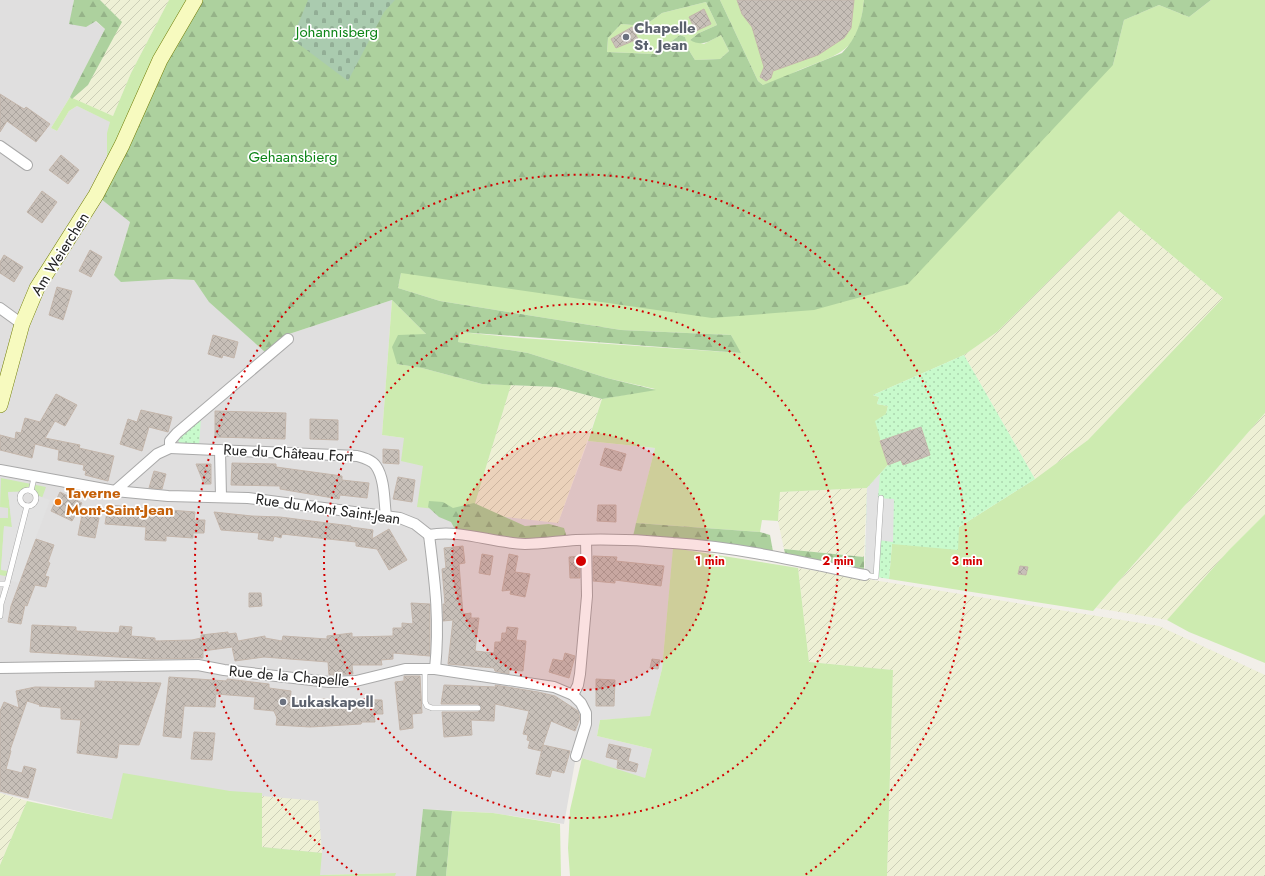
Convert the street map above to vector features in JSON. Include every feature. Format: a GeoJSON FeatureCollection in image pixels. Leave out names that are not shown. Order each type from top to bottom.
{"type":"FeatureCollection","features":[{"type":"Feature","properties":{"kind":"main road","name":"Am Weierchen"},"geometry":{"type":"LineString","coordinates":[[0,405],[22,324],[37,288],[107,175],[160,60],[195,0]]}},
{"type":"Feature","properties":{"kind":"street"},"geometry":{"type":"LineString","coordinates":[[0,146],[27,166]]}},
{"type":"Feature","properties":{"kind":"street"},"geometry":{"type":"LineString","coordinates":[[0,308],[22,324]]}},
{"type":"Feature","properties":{"kind":"street"},"geometry":{"type":"LineString","coordinates":[[115,491],[157,454],[170,448],[170,441],[177,433],[288,339]]}},
{"type":"Feature","properties":{"kind":"street","name":"Rue du Château Fort"},"geometry":{"type":"LineString","coordinates":[[170,448],[357,456],[368,459],[376,465],[381,476],[386,516]]}},
{"type":"Feature","properties":{"kind":"street"},"geometry":{"type":"LineString","coordinates":[[220,450],[221,497]]}},
{"type":"Feature","properties":{"kind":"street","name":"Rue du Mont Saint-Jean"},"geometry":{"type":"LineString","coordinates":[[0,470],[34,478],[115,491],[168,496],[248,498],[400,518],[415,524],[428,535]]}},
{"type":"Feature","properties":{"kind":"street"},"geometry":{"type":"LineString","coordinates":[[430,668],[439,636],[438,602],[428,535],[443,532],[457,533],[494,541],[525,544],[586,540],[674,543],[721,548],[865,575]]}},
{"type":"Feature","properties":{"kind":"street"},"geometry":{"type":"LineString","coordinates":[[576,756],[586,724],[586,713],[581,703],[573,695],[578,685],[580,674],[586,611],[586,540]]}},
{"type":"Feature","properties":{"kind":"street","name":"Rue de la Chapelle"},"geometry":{"type":"LineString","coordinates":[[0,668],[198,665],[224,670],[329,682],[356,682],[406,669],[430,668],[554,687],[573,695]]}},
{"type":"Feature","properties":{"kind":"lane"},"geometry":{"type":"LineString","coordinates":[[31,491],[34,478]]}},
{"type":"Feature","properties":{"kind":"lane"},"geometry":{"type":"LineString","coordinates":[[25,491],[31,491],[36,495],[36,500],[32,505],[27,506],[22,503],[21,496],[25,491]]}},
{"type":"Feature","properties":{"kind":"lane"},"geometry":{"type":"LineString","coordinates":[[865,575],[876,577],[881,498]]}},
{"type":"Feature","properties":{"kind":"lane"},"geometry":{"type":"LineString","coordinates":[[0,616],[1,604],[27,506]]}},
{"type":"Feature","properties":{"kind":"lane"},"geometry":{"type":"LineString","coordinates":[[0,584],[7,584]]}},
{"type":"Feature","properties":{"kind":"lane"},"geometry":{"type":"LineString","coordinates":[[430,668],[425,702],[427,706],[432,708],[478,708]]}},
{"type":"Feature","properties":{"kind":"shaded area"},"geometry":{"type":"Polygon","coordinates":[[[0,0],[74,0],[73,4],[105,29],[70,97],[51,128],[57,131],[69,111],[77,106],[111,122],[107,134],[107,175],[130,222],[114,274],[194,280],[210,302],[266,353],[289,334],[392,300],[382,435],[404,438],[423,466],[558,523],[588,441],[655,448],[632,541],[674,543],[662,669],[650,717],[600,720],[597,736],[652,749],[645,779],[576,756],[564,824],[493,813],[423,809],[416,876],[395,876],[395,873],[320,875],[112,819],[0,793],[0,0]]]}},
{"type":"Feature","properties":{"kind":"shaded area"},"geometry":{"type":"Polygon","coordinates":[[[880,474],[878,498],[894,499],[893,542],[878,540],[876,574],[865,572],[867,488],[880,474]]]}},
{"type":"Feature","properties":{"kind":"shaded area"},"geometry":{"type":"Polygon","coordinates":[[[8,492],[24,492],[21,500],[22,503],[29,506],[35,502],[36,495],[50,500],[19,583],[9,580],[10,571],[1,570],[4,526],[12,527],[8,492]]]}},
{"type":"Feature","properties":{"kind":"green space"},"geometry":{"type":"Polygon","coordinates":[[[74,0],[100,0],[122,22],[88,85],[72,99],[70,97],[105,29],[96,21],[86,27],[69,24],[74,0]]]}},
{"type":"Feature","properties":{"kind":"green space"},"geometry":{"type":"Polygon","coordinates":[[[100,0],[169,0],[131,73],[113,116],[72,99],[88,85],[121,22],[100,0]]]}},
{"type":"Feature","properties":{"kind":"green space"},"geometry":{"type":"Polygon","coordinates":[[[169,0],[195,0],[107,175],[107,133],[110,122],[77,106],[69,111],[57,131],[51,128],[70,97],[113,116],[131,73],[169,0]]]}},
{"type":"Feature","properties":{"kind":"green space","name":"Gehaansbierg"},"geometry":{"type":"Polygon","coordinates":[[[195,0],[720,0],[758,81],[763,85],[842,53],[858,29],[864,0],[1211,0],[1189,17],[1159,5],[1124,20],[1113,65],[908,284],[814,310],[712,318],[401,273],[398,288],[440,301],[621,330],[731,335],[741,353],[460,332],[458,342],[528,353],[607,378],[656,390],[602,399],[556,387],[482,384],[422,368],[397,364],[392,347],[398,335],[426,334],[392,300],[289,334],[266,353],[209,302],[194,280],[172,279],[121,282],[114,275],[130,222],[96,195],[195,0]],[[706,2],[662,13],[644,26],[621,24],[608,38],[607,52],[654,54],[680,35],[685,37],[690,52],[695,60],[720,59],[729,51],[721,35],[710,41],[702,43],[690,40],[699,33],[717,25],[706,2]]]}},
{"type":"Feature","properties":{"kind":"green space","name":"Johannisberg"},"geometry":{"type":"Polygon","coordinates":[[[308,0],[395,0],[384,12],[348,81],[292,39],[308,0]]]}},
{"type":"Feature","properties":{"kind":"green space"},"geometry":{"type":"Polygon","coordinates":[[[720,0],[864,0],[858,31],[845,49],[825,60],[763,85],[758,81],[720,0]]]}},
{"type":"Feature","properties":{"kind":"green space"},"geometry":{"type":"Polygon","coordinates":[[[1211,0],[1265,0],[1265,413],[1093,611],[889,579],[892,544],[959,527],[1035,479],[1088,440],[1223,298],[1119,211],[997,332],[964,355],[873,395],[879,397],[877,404],[888,406],[880,441],[888,465],[867,488],[780,492],[778,521],[762,520],[760,532],[636,523],[655,448],[588,441],[602,399],[655,389],[607,378],[528,353],[458,342],[460,332],[521,338],[740,353],[731,335],[621,330],[440,301],[398,288],[401,273],[1113,65],[1124,20],[1159,5],[1189,17],[1211,0]]]}},
{"type":"Feature","properties":{"kind":"green space"},"geometry":{"type":"Polygon","coordinates":[[[706,2],[717,25],[699,33],[690,40],[704,44],[721,35],[729,51],[720,59],[695,60],[690,52],[685,37],[680,35],[654,54],[607,52],[608,38],[621,24],[644,26],[662,13],[706,2]]]}},
{"type":"Feature","properties":{"kind":"green space"},"geometry":{"type":"Polygon","coordinates":[[[1119,211],[1223,298],[1088,440],[1035,479],[964,355],[997,332],[1119,211]]]}},
{"type":"Feature","properties":{"kind":"green space"},"geometry":{"type":"Polygon","coordinates":[[[392,300],[426,334],[397,364],[422,368],[482,384],[511,385],[472,513],[417,507],[423,466],[401,461],[404,438],[382,435],[392,300]]]}},
{"type":"Feature","properties":{"kind":"green space"},"geometry":{"type":"Polygon","coordinates":[[[964,355],[1035,479],[959,527],[958,550],[892,544],[889,579],[865,575],[867,488],[888,465],[875,421],[886,414],[888,406],[877,404],[879,397],[873,395],[964,355]]]}},
{"type":"Feature","properties":{"kind":"green space"},"geometry":{"type":"Polygon","coordinates":[[[511,385],[556,387],[602,399],[558,523],[472,513],[511,385]]]}},
{"type":"Feature","properties":{"kind":"green space"},"geometry":{"type":"Polygon","coordinates":[[[1265,413],[1265,514],[1229,550],[1167,620],[1096,608],[1265,413]]]}},
{"type":"Feature","properties":{"kind":"green space"},"geometry":{"type":"Polygon","coordinates":[[[201,418],[199,446],[179,444],[178,438],[201,418]]]}},
{"type":"Feature","properties":{"kind":"green space"},"geometry":{"type":"Polygon","coordinates":[[[1,478],[46,487],[42,498],[31,491],[8,492],[12,527],[4,527],[1,570],[11,571],[10,574],[5,576],[0,575],[0,518],[8,518],[8,508],[0,507],[1,478]]]}},
{"type":"Feature","properties":{"kind":"green space"},"geometry":{"type":"Polygon","coordinates":[[[867,488],[864,557],[784,549],[778,521],[780,492],[867,488]]]}},
{"type":"Feature","properties":{"kind":"green space"},"geometry":{"type":"Polygon","coordinates":[[[429,501],[443,502],[453,508],[474,503],[525,526],[549,524],[564,528],[568,541],[494,541],[457,533],[451,522],[439,517],[428,507],[429,501]]]}},
{"type":"Feature","properties":{"kind":"green space"},"geometry":{"type":"Polygon","coordinates":[[[1265,514],[1265,663],[1189,632],[1167,620],[1229,550],[1265,514]]]}},
{"type":"Feature","properties":{"kind":"green space"},"geometry":{"type":"Polygon","coordinates":[[[636,523],[760,532],[770,535],[774,557],[632,541],[636,523]]]}},
{"type":"Feature","properties":{"kind":"green space"},"geometry":{"type":"Polygon","coordinates":[[[673,548],[798,568],[809,662],[893,670],[887,876],[570,876],[568,848],[570,810],[582,758],[645,778],[652,749],[597,736],[600,720],[650,716],[662,669],[673,548]]]}},
{"type":"Feature","properties":{"kind":"green space"},"geometry":{"type":"Polygon","coordinates":[[[784,549],[864,557],[864,570],[786,558],[784,549]]]}},
{"type":"Feature","properties":{"kind":"green space"},"geometry":{"type":"Polygon","coordinates":[[[798,568],[1159,626],[1265,675],[1265,876],[887,876],[893,670],[809,662],[798,568]]]}},
{"type":"Feature","properties":{"kind":"green space"},"geometry":{"type":"Polygon","coordinates":[[[123,773],[230,791],[262,793],[262,847],[322,853],[320,875],[396,873],[395,876],[0,876],[0,865],[27,801],[112,819],[123,773]]]}},
{"type":"Feature","properties":{"kind":"green space"},"geometry":{"type":"Polygon","coordinates":[[[0,793],[27,801],[0,865],[0,793]]]}},
{"type":"Feature","properties":{"kind":"green space"},"geometry":{"type":"Polygon","coordinates":[[[262,796],[318,801],[322,853],[262,847],[262,796]]]}},
{"type":"Feature","properties":{"kind":"green space"},"geometry":{"type":"Polygon","coordinates":[[[423,809],[452,811],[446,876],[416,876],[423,809]]]}},
{"type":"Feature","properties":{"kind":"green space"},"geometry":{"type":"Polygon","coordinates":[[[452,811],[493,813],[560,824],[561,876],[446,876],[452,811]]]}},
{"type":"Feature","properties":{"kind":"building"},"geometry":{"type":"Polygon","coordinates":[[[737,0],[854,0],[851,28],[844,38],[818,55],[773,71],[771,78],[766,81],[760,77],[764,67],[752,27],[742,14],[737,0]]]}},
{"type":"Feature","properties":{"kind":"building"},"geometry":{"type":"Polygon","coordinates":[[[704,9],[711,24],[696,31],[689,17],[704,9]]]}},
{"type":"Feature","properties":{"kind":"building","name":"Chapelle St. Jean"},"geometry":{"type":"Polygon","coordinates":[[[632,27],[638,39],[616,48],[611,39],[632,27]]]}},
{"type":"Feature","properties":{"kind":"building"},"geometry":{"type":"Polygon","coordinates":[[[0,94],[24,109],[26,107],[50,124],[36,142],[7,121],[0,132],[0,94]]]}},
{"type":"Feature","properties":{"kind":"building"},"geometry":{"type":"Polygon","coordinates":[[[61,155],[79,170],[68,184],[49,170],[61,155]]]}},
{"type":"Feature","properties":{"kind":"building"},"geometry":{"type":"Polygon","coordinates":[[[42,191],[57,202],[42,223],[27,212],[42,191]]]}},
{"type":"Feature","properties":{"kind":"building"},"geometry":{"type":"Polygon","coordinates":[[[90,250],[102,257],[91,277],[79,271],[90,250]]]}},
{"type":"Feature","properties":{"kind":"building"},"geometry":{"type":"Polygon","coordinates":[[[4,255],[23,267],[14,282],[0,273],[0,262],[4,255]]]}},
{"type":"Feature","properties":{"kind":"building"},"geometry":{"type":"Polygon","coordinates":[[[57,287],[72,291],[63,320],[49,315],[57,287]]]}},
{"type":"Feature","properties":{"kind":"building"},"geometry":{"type":"Polygon","coordinates":[[[213,335],[238,342],[234,358],[223,355],[222,358],[208,354],[213,335]]]}},
{"type":"Feature","properties":{"kind":"building"},"geometry":{"type":"Polygon","coordinates":[[[56,394],[77,405],[65,426],[55,421],[45,438],[80,445],[79,448],[114,456],[108,481],[85,475],[86,471],[83,470],[84,465],[58,460],[59,450],[35,444],[32,458],[0,450],[0,435],[15,439],[16,432],[21,433],[25,418],[40,422],[56,394]]]}},
{"type":"Feature","properties":{"kind":"building"},"geometry":{"type":"Polygon","coordinates":[[[141,410],[172,417],[168,432],[149,427],[142,451],[120,444],[128,419],[137,422],[141,410]]]}},
{"type":"Feature","properties":{"kind":"building"},"geometry":{"type":"Polygon","coordinates":[[[215,411],[286,413],[285,439],[215,437],[215,411]]]}},
{"type":"Feature","properties":{"kind":"building"},"geometry":{"type":"Polygon","coordinates":[[[310,419],[338,420],[338,440],[310,439],[310,419]]]}},
{"type":"Feature","properties":{"kind":"building"},"geometry":{"type":"Polygon","coordinates":[[[921,427],[930,455],[903,465],[901,460],[888,465],[880,441],[921,427]]]}},
{"type":"Feature","properties":{"kind":"building"},"geometry":{"type":"Polygon","coordinates":[[[605,448],[626,454],[621,471],[600,465],[605,448]]]}},
{"type":"Feature","properties":{"kind":"building"},"geometry":{"type":"Polygon","coordinates":[[[383,449],[399,450],[399,464],[383,463],[383,449]]]}},
{"type":"Feature","properties":{"kind":"building"},"geometry":{"type":"Polygon","coordinates":[[[232,463],[276,464],[276,467],[342,476],[342,480],[369,483],[367,498],[340,495],[339,499],[280,489],[280,486],[231,485],[232,463]]]}},
{"type":"Feature","properties":{"kind":"building"},"geometry":{"type":"Polygon","coordinates":[[[196,464],[211,464],[211,484],[204,484],[196,464]]]}},
{"type":"Feature","properties":{"kind":"building"},"geometry":{"type":"Polygon","coordinates":[[[154,471],[166,474],[162,489],[149,488],[154,471]]]}},
{"type":"Feature","properties":{"kind":"building"},"geometry":{"type":"Polygon","coordinates":[[[398,477],[415,480],[412,502],[393,499],[398,477]]]}},
{"type":"Feature","properties":{"kind":"building"},"geometry":{"type":"Polygon","coordinates":[[[60,492],[82,503],[72,521],[51,511],[60,492]]]}},
{"type":"Feature","properties":{"kind":"building"},"geometry":{"type":"Polygon","coordinates":[[[108,505],[195,512],[194,520],[205,520],[204,533],[193,533],[193,538],[166,536],[166,541],[145,540],[146,527],[105,524],[108,505]]]}},
{"type":"Feature","properties":{"kind":"building"},"geometry":{"type":"Polygon","coordinates":[[[598,505],[616,505],[616,522],[597,521],[598,505]]]}},
{"type":"Feature","properties":{"kind":"building"},"geometry":{"type":"Polygon","coordinates":[[[214,512],[280,517],[351,526],[373,530],[372,539],[389,529],[407,560],[389,570],[377,549],[356,546],[356,542],[282,534],[281,538],[274,536],[273,541],[258,539],[259,533],[221,530],[214,512]]]}},
{"type":"Feature","properties":{"kind":"building"},"geometry":{"type":"Polygon","coordinates":[[[82,515],[99,518],[95,538],[78,535],[82,515]]]}},
{"type":"Feature","properties":{"kind":"building"},"geometry":{"type":"Polygon","coordinates":[[[36,539],[54,545],[45,576],[49,577],[46,587],[35,585],[27,606],[25,605],[21,624],[8,622],[11,606],[36,539]]]}},
{"type":"Feature","properties":{"kind":"building"},"geometry":{"type":"Polygon","coordinates":[[[463,546],[465,563],[459,564],[463,614],[471,613],[471,618],[479,618],[475,651],[494,653],[495,642],[501,642],[502,633],[506,633],[507,627],[518,628],[516,640],[526,641],[523,671],[509,670],[509,674],[495,671],[494,668],[448,664],[453,620],[443,621],[443,604],[445,604],[442,569],[446,568],[444,548],[463,546]]]}},
{"type":"Feature","properties":{"kind":"building"},"geometry":{"type":"Polygon","coordinates":[[[482,554],[493,556],[490,575],[479,573],[482,554]]]}},
{"type":"Feature","properties":{"kind":"building"},"geometry":{"type":"Polygon","coordinates":[[[509,554],[518,556],[515,572],[530,574],[525,597],[510,594],[511,590],[502,591],[509,554]]]}},
{"type":"Feature","properties":{"kind":"building"},"geometry":{"type":"Polygon","coordinates":[[[580,556],[580,578],[570,578],[569,557],[580,556]]]}},
{"type":"Feature","properties":{"kind":"building"},"geometry":{"type":"Polygon","coordinates":[[[593,556],[617,557],[616,561],[664,566],[661,586],[615,580],[615,583],[593,581],[593,556]]]}},
{"type":"Feature","properties":{"kind":"building"},"geometry":{"type":"Polygon","coordinates":[[[1020,566],[1028,567],[1026,575],[1018,574],[1020,566]]]}},
{"type":"Feature","properties":{"kind":"building"},"geometry":{"type":"Polygon","coordinates":[[[249,593],[261,593],[262,606],[249,607],[249,593]]]}},
{"type":"Feature","properties":{"kind":"building"},"geometry":{"type":"Polygon","coordinates":[[[411,603],[430,604],[430,656],[393,653],[393,659],[381,660],[382,665],[352,665],[353,674],[329,675],[328,662],[264,657],[235,661],[232,647],[203,651],[203,658],[153,659],[30,652],[32,625],[76,627],[76,631],[119,633],[120,626],[132,627],[131,636],[155,638],[155,641],[192,640],[201,638],[201,635],[228,632],[228,634],[236,633],[238,641],[265,636],[265,638],[282,641],[283,636],[327,639],[327,636],[352,633],[352,637],[393,636],[393,628],[402,628],[402,623],[413,624],[411,603]]]}},
{"type":"Feature","properties":{"kind":"building"},"geometry":{"type":"Polygon","coordinates":[[[565,653],[575,656],[569,678],[549,672],[553,659],[563,661],[565,653]]]}},
{"type":"Feature","properties":{"kind":"building"},"geometry":{"type":"Polygon","coordinates":[[[652,659],[660,660],[658,669],[650,668],[652,659]]]}},
{"type":"Feature","properties":{"kind":"building"},"geometry":{"type":"Polygon","coordinates":[[[404,676],[420,676],[422,713],[412,714],[413,728],[400,730],[395,682],[404,681],[404,676]]]}},
{"type":"Feature","properties":{"kind":"building"},"geometry":{"type":"Polygon","coordinates":[[[169,677],[227,681],[227,679],[269,684],[269,688],[291,691],[290,702],[320,704],[319,699],[382,700],[383,714],[374,714],[375,722],[362,722],[361,724],[310,727],[276,725],[277,718],[274,711],[254,709],[255,697],[216,694],[215,707],[184,706],[181,738],[163,736],[169,677]]]}},
{"type":"Feature","properties":{"kind":"building"},"geometry":{"type":"Polygon","coordinates":[[[596,679],[615,680],[614,706],[596,706],[596,679]]]}},
{"type":"Feature","properties":{"kind":"building"},"geometry":{"type":"Polygon","coordinates":[[[95,681],[161,683],[139,745],[119,744],[117,758],[77,753],[81,720],[61,719],[61,708],[39,706],[40,705],[27,701],[10,750],[6,769],[22,773],[24,766],[36,769],[28,798],[0,791],[0,711],[4,702],[19,708],[16,691],[35,687],[95,688],[95,681]]]}},
{"type":"Feature","properties":{"kind":"building"},"geometry":{"type":"Polygon","coordinates":[[[444,685],[496,687],[495,685],[555,696],[578,711],[580,718],[575,731],[551,721],[541,751],[528,748],[530,741],[527,740],[528,735],[523,734],[529,711],[495,704],[494,721],[471,720],[472,735],[444,737],[442,712],[478,712],[482,708],[478,704],[441,704],[444,685]]]}},
{"type":"Feature","properties":{"kind":"building"},"geometry":{"type":"Polygon","coordinates":[[[194,732],[215,733],[212,760],[191,759],[194,732]]]}},
{"type":"Feature","properties":{"kind":"building"},"geometry":{"type":"Polygon","coordinates":[[[609,744],[631,749],[628,761],[638,764],[636,772],[617,768],[618,760],[606,757],[609,744]]]}},
{"type":"Feature","properties":{"kind":"building"},"geometry":{"type":"Polygon","coordinates":[[[543,745],[570,751],[564,773],[552,770],[550,777],[536,774],[543,745]]]}},
{"type":"Feature","properties":{"kind":"place","name":"Chapelle St. Jean"},"geometry":{"type":"Point","coordinates":[626,37]}},
{"type":"Feature","properties":{"kind":"place","name":"Taverne Mont-Saint-Jean"},"geometry":{"type":"Point","coordinates":[58,502]}},
{"type":"Feature","properties":{"kind":"place","name":"Lukaskapell"},"geometry":{"type":"Point","coordinates":[283,702]}}]}
